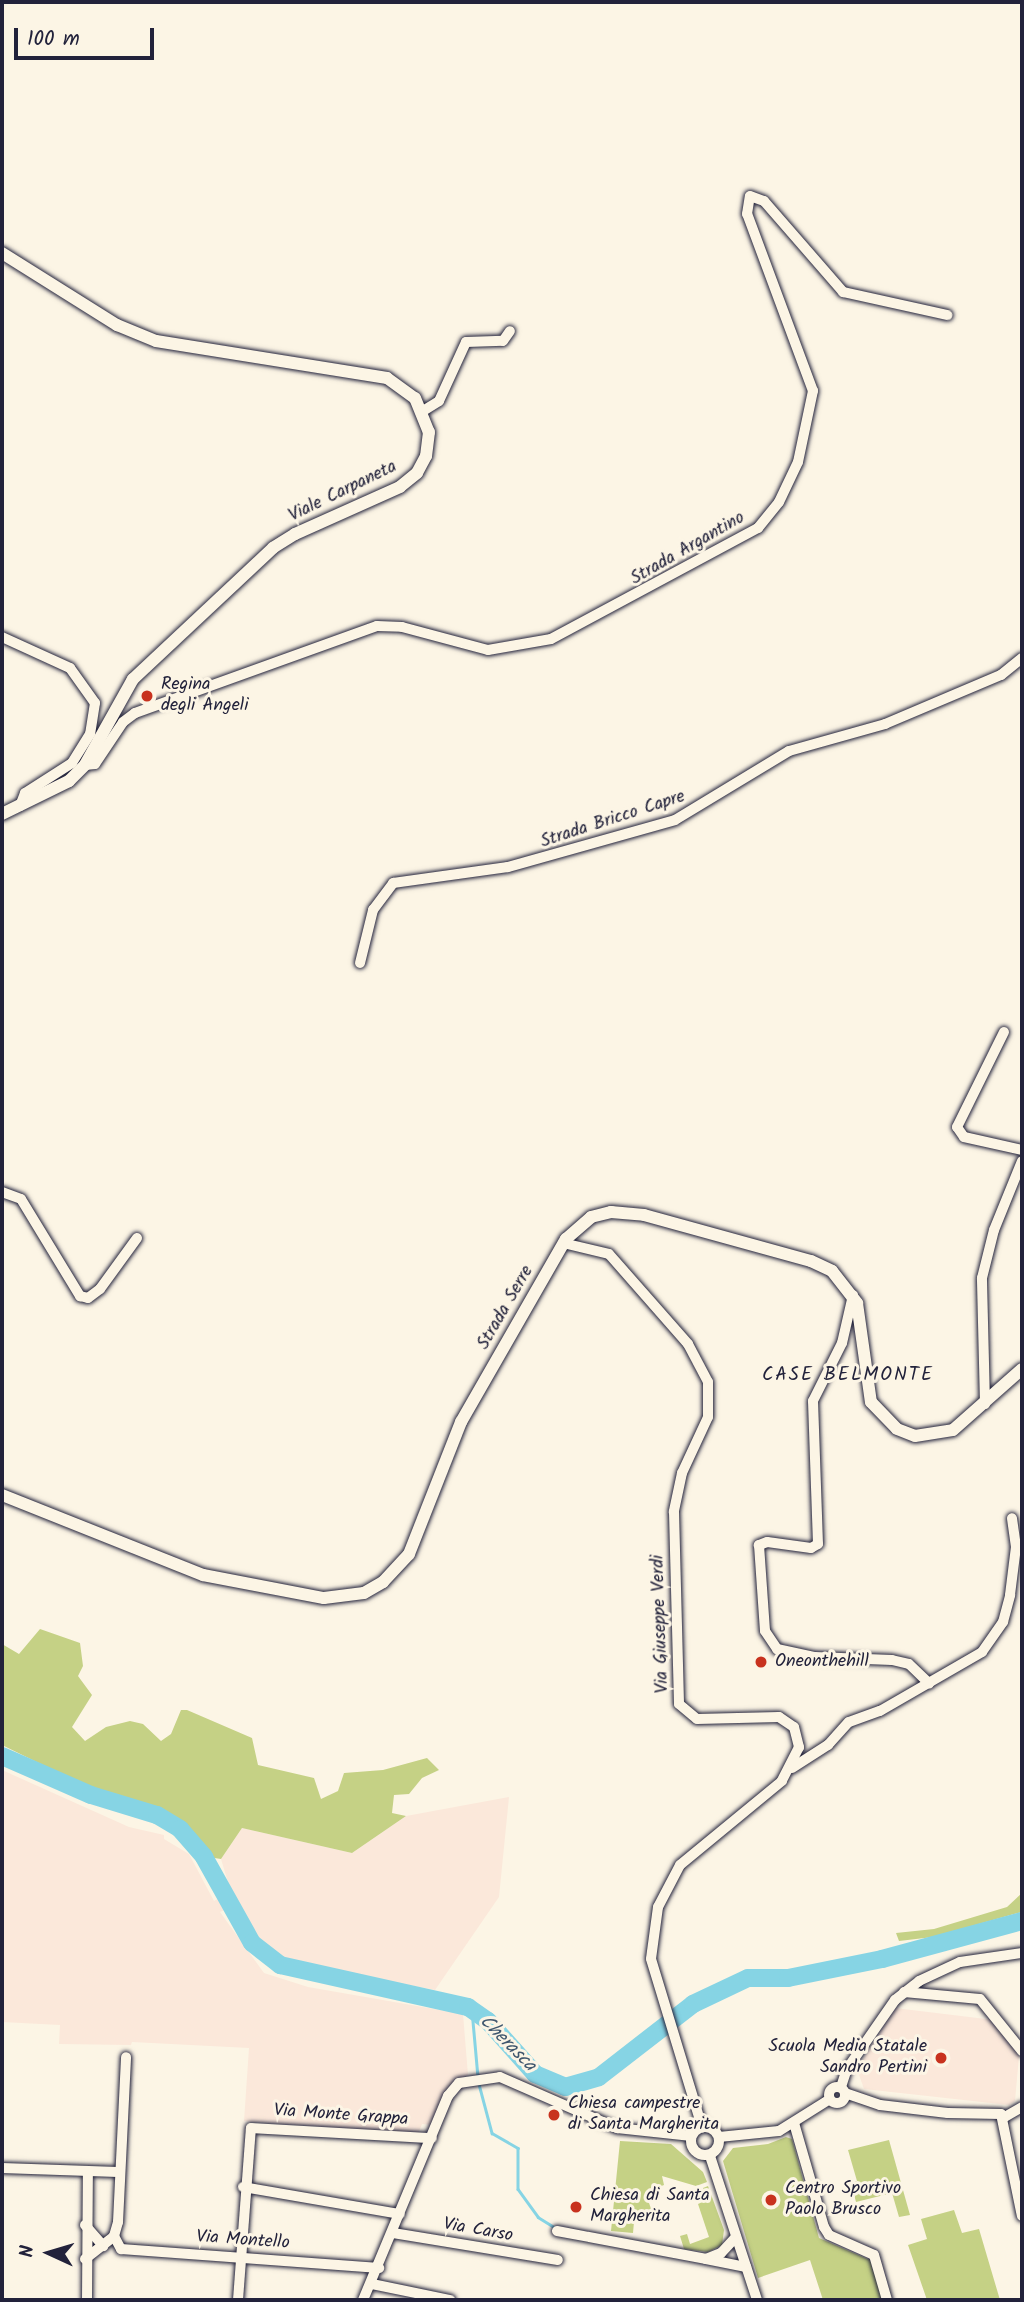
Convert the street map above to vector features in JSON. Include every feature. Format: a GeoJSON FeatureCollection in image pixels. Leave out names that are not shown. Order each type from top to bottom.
{"type":"FeatureCollection","features":[{"type":"Feature","properties":{"kind":"main road"},"geometry":{"type":"LineString","coordinates":[[2,253],[117,325],[156,341],[387,378],[407,389],[423,411]]}},
{"type":"Feature","properties":{"kind":"main road","name":"Viale Carpaneta"},"geometry":{"type":"LineString","coordinates":[[2,814],[69,781],[85,765],[133,678],[273,548],[400,487],[417,473],[426,456],[429,432],[423,411]]}},
{"type":"Feature","properties":{"kind":"main road","name":"Strada Serre"},"geometry":{"type":"LineString","coordinates":[[2,1495],[203,1575],[324,1598],[363,1593],[383,1582],[409,1554],[461,1422],[563,1243],[591,1217],[611,1212],[634,1213],[811,1261],[832,1271],[853,1295],[860,1316],[866,1383],[882,1418],[897,1429],[935,1436],[953,1430],[1022,1370]]}},
{"type":"Feature","properties":{"kind":"street","name":"Strada Argantino"},"geometry":{"type":"LineString","coordinates":[[85,765],[95,764],[122,722],[135,713],[377,626],[402,627],[488,650],[551,639],[758,528],[779,502],[798,462],[813,391],[747,214],[750,196],[764,201],[843,292],[947,315]]}},
{"type":"Feature","properties":{"kind":"street"},"geometry":{"type":"LineString","coordinates":[[423,411],[439,401],[466,342],[503,341],[510,331]]}},
{"type":"Feature","properties":{"kind":"street"},"geometry":{"type":"LineString","coordinates":[[2,636],[70,668],[95,703],[90,734],[72,763],[25,793],[20,806]]}},
{"type":"Feature","properties":{"kind":"street","name":"Strada Bricco Capre"},"geometry":{"type":"LineString","coordinates":[[360,963],[373,910],[393,883],[508,867],[675,820],[789,751],[885,724],[1001,674],[1022,658]]}},
{"type":"Feature","properties":{"kind":"street"},"geometry":{"type":"LineString","coordinates":[[1004,1032],[957,1127],[964,1137],[1022,1150]]}},
{"type":"Feature","properties":{"kind":"street"},"geometry":{"type":"LineString","coordinates":[[985,1404],[982,1278],[994,1230],[1022,1161]]}},
{"type":"Feature","properties":{"kind":"street"},"geometry":{"type":"LineString","coordinates":[[2,1192],[21,1199],[74,1291],[88,1298],[137,1238]]}},
{"type":"Feature","properties":{"kind":"street","name":"Via Giuseppe Verdi"},"geometry":{"type":"LineString","coordinates":[[563,1243],[609,1254],[704,1368],[710,1393],[708,1417],[682,1473],[674,1512],[679,1704],[697,1719],[768,1715],[787,1720],[799,1747],[792,1768]]}},
{"type":"Feature","properties":{"kind":"street"},"geometry":{"type":"LineString","coordinates":[[853,1295],[842,1343],[813,1401],[818,1544],[814,1548],[767,1542],[759,1545],[765,1631],[777,1649],[815,1657],[892,1660],[909,1664],[929,1682]]}},
{"type":"Feature","properties":{"kind":"street"},"geometry":{"type":"LineString","coordinates":[[702,2127],[663,2004],[651,1952],[664,1891],[692,1854],[752,1806],[792,1768],[817,1754],[849,1722],[880,1711],[982,1652],[1003,1622],[1016,1547],[1012,1518]]}},
{"type":"Feature","properties":{"kind":"street"},"geometry":{"type":"LineString","coordinates":[[843,2090],[862,2046],[904,1992],[960,1962],[1022,1953]]}},
{"type":"Feature","properties":{"kind":"street"},"geometry":{"type":"LineString","coordinates":[[904,1992],[980,1999],[1022,2051]]}},
{"type":"Feature","properties":{"kind":"street"},"geometry":{"type":"LineString","coordinates":[[85,2259],[114,2236],[121,2198],[118,2172],[127,2057]]}},
{"type":"Feature","properties":{"kind":"street"},"geometry":{"type":"LineString","coordinates":[[363,2300],[379,2268],[448,2096],[459,2083],[478,2078],[512,2081],[617,2128],[692,2136],[702,2127]]}},
{"type":"Feature","properties":{"kind":"street"},"geometry":{"type":"LineString","coordinates":[[719,2137],[765,2135],[794,2123],[830,2099],[831,2089],[843,2090],[880,2105],[979,2116],[997,2113],[1003,2118],[1019,2189],[1022,2216]]}},
{"type":"Feature","properties":{"kind":"street"},"geometry":{"type":"LineString","coordinates":[[1003,2118],[1022,2107]]}},
{"type":"Feature","properties":{"kind":"street"},"geometry":{"type":"LineString","coordinates":[[794,2123],[824,2227],[830,2235],[874,2255],[887,2300]]}},
{"type":"Feature","properties":{"kind":"street","name":"Via Monte Grappa"},"geometry":{"type":"LineString","coordinates":[[243,2187],[249,2131],[255,2126],[432,2138]]}},
{"type":"Feature","properties":{"kind":"street"},"geometry":{"type":"LineString","coordinates":[[702,2127],[714,2130],[719,2137],[719,2146],[710,2156]]}},
{"type":"Feature","properties":{"kind":"street"},"geometry":{"type":"LineString","coordinates":[[692,2136],[693,2149],[710,2156],[757,2300]]}},
{"type":"Feature","properties":{"kind":"street"},"geometry":{"type":"LineString","coordinates":[[2,2168],[118,2172]]}},
{"type":"Feature","properties":{"kind":"street"},"geometry":{"type":"LineString","coordinates":[[86,2300],[85,2224],[88,2172]]}},
{"type":"Feature","properties":{"kind":"street"},"geometry":{"type":"LineString","coordinates":[[238,2300],[243,2187],[400,2214]]}},
{"type":"Feature","properties":{"kind":"street"},"geometry":{"type":"LineString","coordinates":[[85,2224],[103,2246]]}},
{"type":"Feature","properties":{"kind":"street"},"geometry":{"type":"LineString","coordinates":[[557,2231],[746,2267]]}},
{"type":"Feature","properties":{"kind":"street","name":"Via Carso"},"geometry":{"type":"LineString","coordinates":[[393,2233],[558,2260]]}},
{"type":"Feature","properties":{"kind":"street","name":"Via Montello"},"geometry":{"type":"LineString","coordinates":[[114,2236],[121,2249],[379,2268]]}},
{"type":"Feature","properties":{"kind":"street"},"geometry":{"type":"LineString","coordinates":[[706,2259],[721,2253],[736,2236]]}},
{"type":"Feature","properties":{"kind":"street"},"geometry":{"type":"LineString","coordinates":[[372,2284],[450,2300]]}},
{"type":"Feature","properties":{"kind":"shaded area"},"geometry":{"type":"Polygon","coordinates":[[[2,1770],[129,1827],[164,1835],[164,1839],[189,1854],[214,1901],[231,1892],[221,1859],[242,1828],[352,1853],[406,1816],[509,1797],[499,1897],[435,1990],[280,1960],[258,1943],[236,1905],[220,1912],[264,1973],[308,1987],[463,2014],[468,2075],[452,2084],[433,2125],[422,2124],[418,2134],[244,2121],[249,2048],[132,2042],[131,2045],[59,2044],[60,2025],[2,2022],[2,1770]]]}},
{"type":"Feature","properties":{"kind":"shaded area","name":"Scuola Media Statale Sandro Pertini"},"geometry":{"type":"Polygon","coordinates":[[[895,2008],[994,2020],[1019,2056],[1015,2101],[1009,2105],[864,2089],[857,2069],[895,2008]]]}},
{"type":"Feature","properties":{"kind":"green space"},"geometry":{"type":"Polygon","coordinates":[[[40,1629],[80,1643],[83,1666],[78,1676],[92,1695],[72,1727],[85,1741],[106,1727],[130,1721],[143,1724],[161,1741],[171,1734],[181,1710],[187,1710],[252,1738],[258,1765],[314,1778],[321,1799],[338,1791],[344,1773],[383,1770],[427,1758],[439,1770],[422,1778],[409,1794],[394,1795],[392,1813],[406,1816],[352,1853],[242,1828],[221,1859],[208,1857],[199,1842],[166,1816],[108,1797],[2,1745],[2,1644],[19,1654],[40,1629]]]}},
{"type":"Feature","properties":{"kind":"green space"},"geometry":{"type":"Polygon","coordinates":[[[1022,1893],[1022,1912],[933,1937],[899,1941],[896,1933],[934,1929],[1007,1907],[1022,1893]]]}},
{"type":"Feature","properties":{"kind":"green space","name":"Centro Sportivo Paolo Brusco"},"geometry":{"type":"Polygon","coordinates":[[[786,2137],[792,2139],[819,2238],[870,2260],[883,2300],[823,2300],[810,2260],[758,2278],[723,2161],[733,2148],[768,2144],[786,2137]]]}},
{"type":"Feature","properties":{"kind":"green space"},"geometry":{"type":"Polygon","coordinates":[[[889,2140],[910,2215],[899,2217],[892,2193],[856,2202],[851,2183],[857,2181],[848,2150],[889,2140]]]}},
{"type":"Feature","properties":{"kind":"green space"},"geometry":{"type":"Polygon","coordinates":[[[620,2141],[671,2144],[703,2172],[707,2182],[696,2186],[662,2176],[664,2185],[645,2192],[653,2214],[649,2219],[634,2222],[633,2233],[611,2231],[620,2141]]]}},
{"type":"Feature","properties":{"kind":"green space"},"geometry":{"type":"Polygon","coordinates":[[[708,2186],[724,2230],[722,2245],[708,2252],[684,2249],[680,2236],[687,2234],[690,2244],[709,2237],[698,2204],[707,2200],[703,2188],[708,2186]]]}},
{"type":"Feature","properties":{"kind":"green space"},"geometry":{"type":"Polygon","coordinates":[[[954,2210],[962,2233],[979,2229],[1000,2300],[927,2300],[908,2245],[927,2239],[921,2219],[954,2210]]]}},
{"type":"Feature","properties":{"kind":"waterway","name":"Cherasca"},"geometry":{"type":"LineString","coordinates":[[2,1756],[91,1795],[157,1815],[180,1829],[204,1857],[252,1943],[280,1965],[468,2007],[488,2021],[535,2074],[565,2087],[599,2077],[693,2004],[748,1978],[788,1978],[882,1959],[1022,1921]]}},
{"type":"Feature","properties":{"kind":"waterway"},"geometry":{"type":"LineString","coordinates":[[472,2010],[478,2077]]}},
{"type":"Feature","properties":{"kind":"waterway"},"geometry":{"type":"LineString","coordinates":[[479,2084],[492,2133],[518,2148],[518,2189],[538,2217],[554,2227]]}},
{"type":"Feature","properties":{"kind":"place","name":"Regina degli Angeli"},"geometry":{"type":"Point","coordinates":[147,696]}},
{"type":"Feature","properties":{"kind":"place","name":"Oneonthehill"},"geometry":{"type":"Point","coordinates":[761,1662]}},
{"type":"Feature","properties":{"kind":"place","name":"Scuola Media Statale Sandro Pertini"},"geometry":{"type":"Point","coordinates":[941,2058]}},
{"type":"Feature","properties":{"kind":"place","name":"Chiesa campestre di Santa Margherita"},"geometry":{"type":"Point","coordinates":[554,2115]}},
{"type":"Feature","properties":{"kind":"place","name":"Centro Sportivo Paolo Brusco"},"geometry":{"type":"Point","coordinates":[771,2200]}},
{"type":"Feature","properties":{"kind":"place","name":"Chiesa di Santa Margherita"},"geometry":{"type":"Point","coordinates":[576,2207]}},
{"type":"Feature","properties":{"kind":"district","name":"CASE BELMONTE"},"geometry":{"type":"Point","coordinates":[848,1376]}}]}
